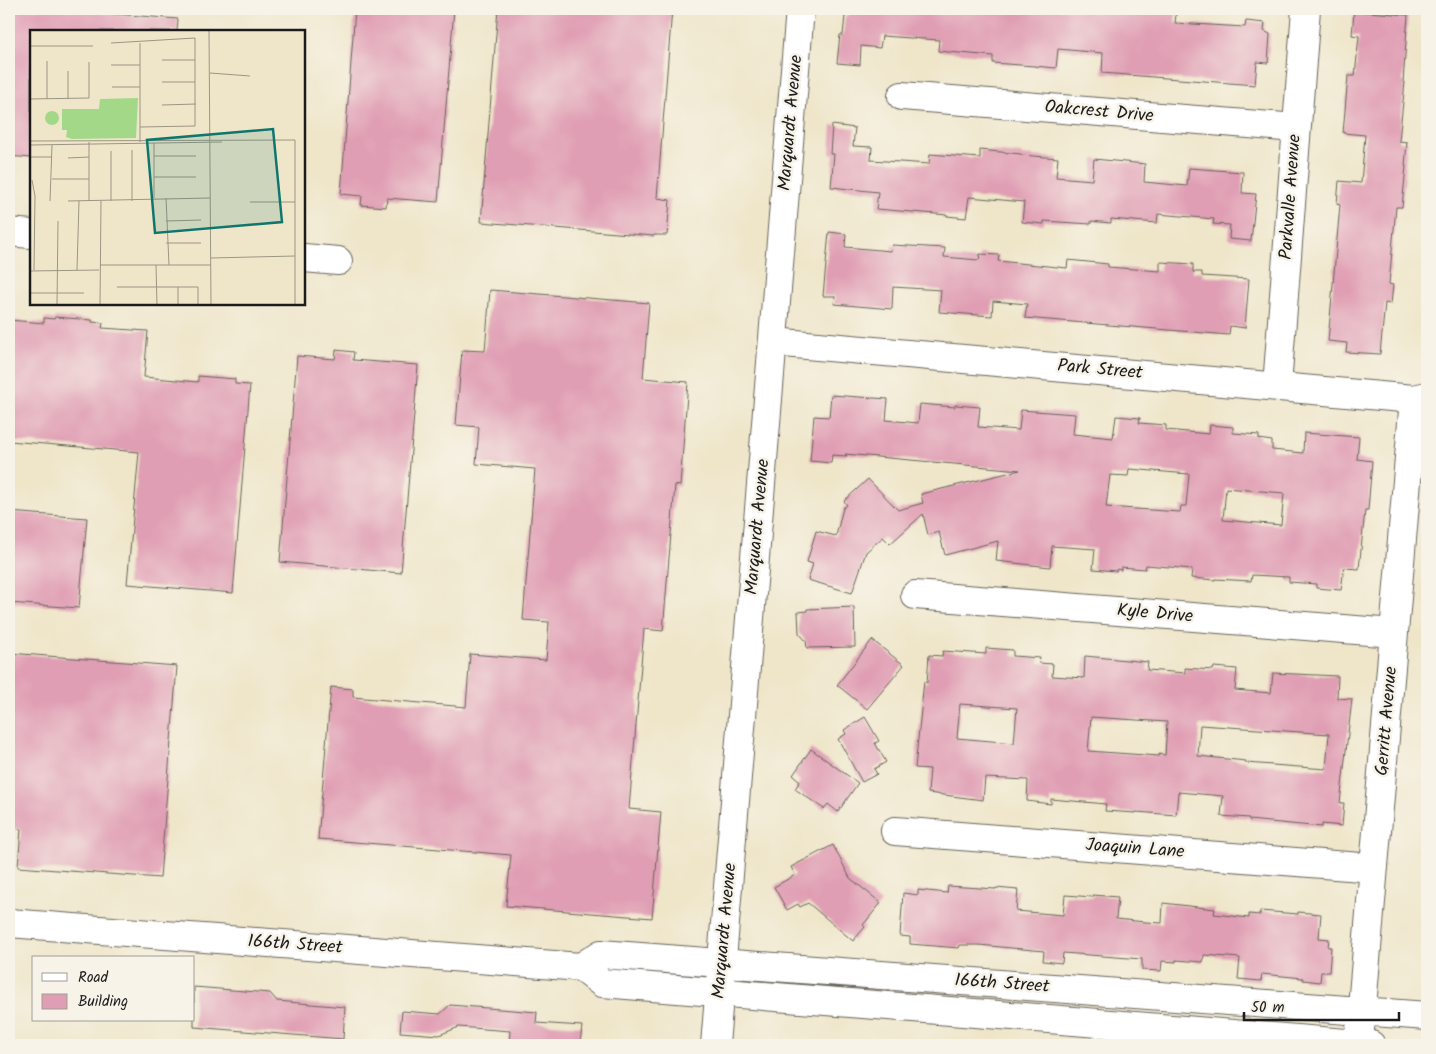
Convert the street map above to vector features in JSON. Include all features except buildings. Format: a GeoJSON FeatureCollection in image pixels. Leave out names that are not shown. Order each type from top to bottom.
{"type":"FeatureCollection","features":[{"type":"Feature","properties":{"kind":"street","name":"Marquardt Avenue"},"geometry":{"type":"LineString","coordinates":[[715,1045],[800,9]]}},
{"type":"Feature","properties":{"kind":"street","name":"Parkvalle Avenue"},"geometry":{"type":"LineString","coordinates":[[1277,386],[1306,9]]}},
{"type":"Feature","properties":{"kind":"street","name":"Oakcrest Drive"},"geometry":{"type":"LineString","coordinates":[[902,96],[1296,128]]}},
{"type":"Feature","properties":{"kind":"street"},"geometry":{"type":"LineString","coordinates":[[9,232],[30,234]]}},
{"type":"Feature","properties":{"kind":"street"},"geometry":{"type":"LineString","coordinates":[[305,258],[338,261]]}},
{"type":"Feature","properties":{"kind":"street","name":"Park Street"},"geometry":{"type":"LineString","coordinates":[[773,342],[1421,397]]}},
{"type":"Feature","properties":{"kind":"street","name":"Gerritt Avenue"},"geometry":{"type":"LineString","coordinates":[[1365,1045],[1362,1011],[1394,632],[1421,397]]}},
{"type":"Feature","properties":{"kind":"street","name":"Kyle Drive"},"geometry":{"type":"LineString","coordinates":[[915,595],[1394,632]]}},
{"type":"Feature","properties":{"kind":"street","name":"Joaquin Lane"},"geometry":{"type":"LineString","coordinates":[[895,831],[1374,868]]}},
{"type":"Feature","properties":{"kind":"street","name":"166th Street"},"geometry":{"type":"LineString","coordinates":[[9,922],[581,967],[602,983],[1365,1045]]}},
{"type":"Feature","properties":{"kind":"street","name":"166th Street"},"geometry":{"type":"LineString","coordinates":[[581,967],[601,954],[1427,1016]]}}]}
